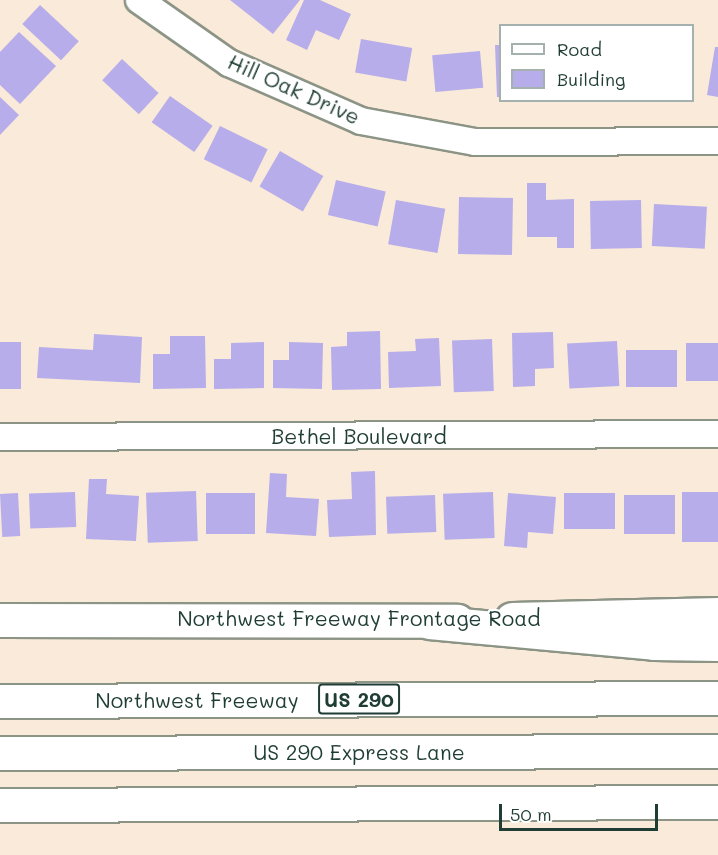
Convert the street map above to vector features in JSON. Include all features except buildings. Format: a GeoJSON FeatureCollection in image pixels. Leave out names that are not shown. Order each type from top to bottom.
{"type":"FeatureCollection","features":[{"type":"Feature","properties":{"kind":"main road","name":"Northwest Freeway Frontage Road"},"geometry":{"type":"LineString","coordinates":[[0,620],[429,622],[718,614]]}},
{"type":"Feature","properties":{"kind":"main road"},"geometry":{"type":"LineString","coordinates":[[429,622],[654,643],[718,644]]}},
{"type":"Feature","properties":{"kind":"main road","name":"Northwest Freeway"},"geometry":{"type":"LineString","coordinates":[[0,701],[718,698]]}},
{"type":"Feature","properties":{"kind":"main road","name":"US 290 Express Lane"},"geometry":{"type":"LineString","coordinates":[[0,753],[718,751]]}},
{"type":"Feature","properties":{"kind":"main road"},"geometry":{"type":"LineString","coordinates":[[0,805],[718,802]]}},
{"type":"Feature","properties":{"kind":"street","name":"Hill Oak Drive"},"geometry":{"type":"LineString","coordinates":[[139,0],[229,63],[361,121],[475,142],[718,141]]}},
{"type":"Feature","properties":{"kind":"street","name":"Bethel Boulevard"},"geometry":{"type":"LineString","coordinates":[[0,437],[718,434]]}}]}
